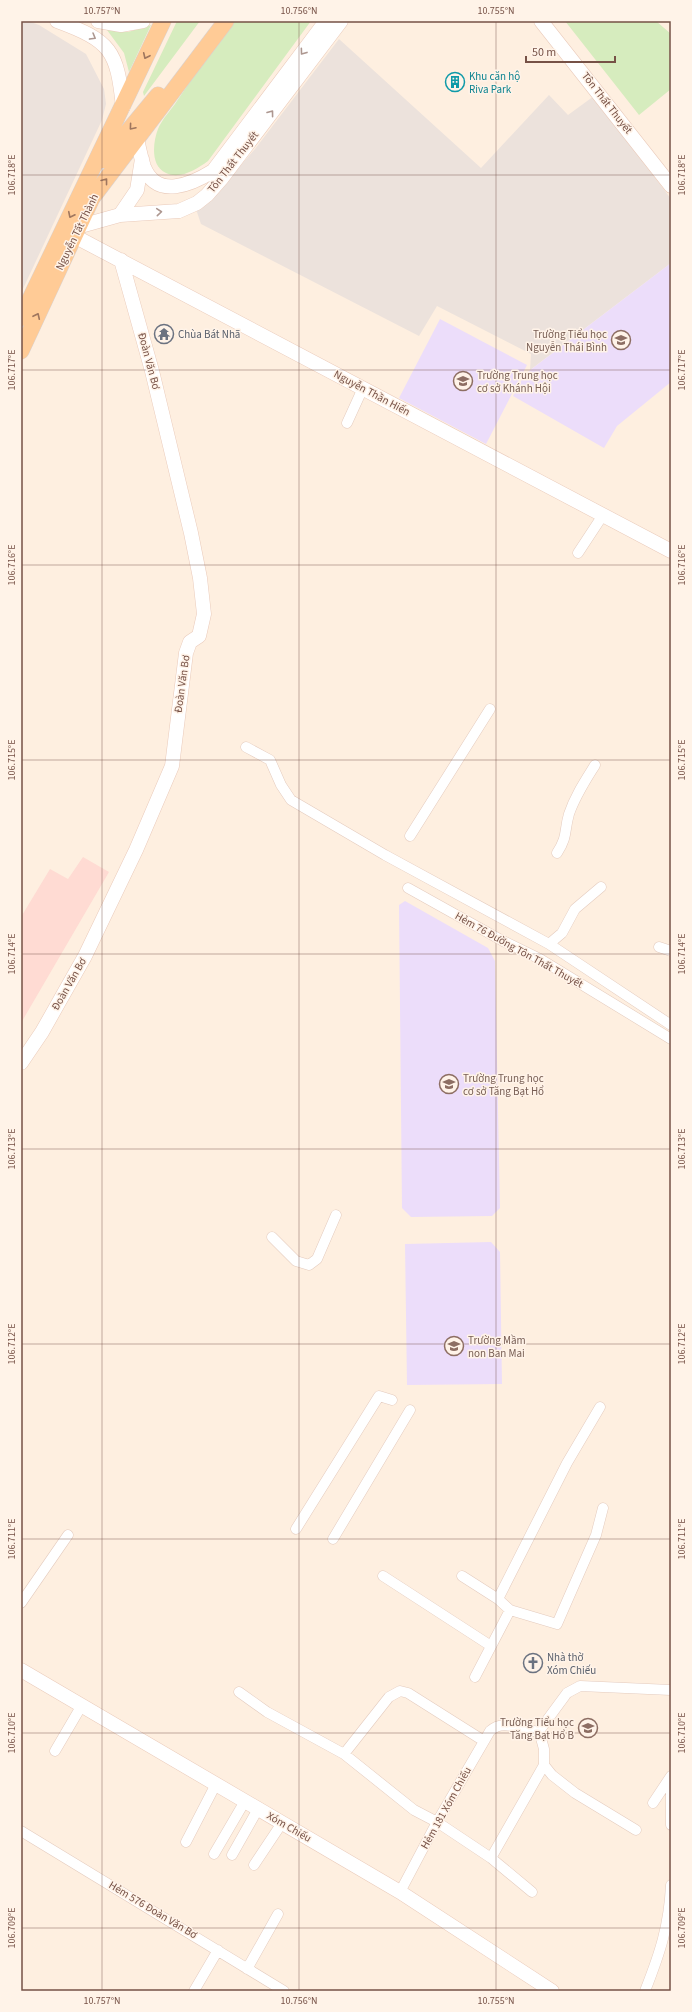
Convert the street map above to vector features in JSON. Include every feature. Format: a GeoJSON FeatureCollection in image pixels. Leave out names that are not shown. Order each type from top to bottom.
{"type":"FeatureCollection","features":[{"type":"Feature","properties":{"kind":"main road","name":"Nguyễn Tất Thành"},"geometry":{"type":"LineString","coordinates":[[21,318],[163,21]]}},
{"type":"Feature","properties":{"kind":"main road"},"geometry":{"type":"LineString","coordinates":[[161,100],[213,21]]}},
{"type":"Feature","properties":{"kind":"main road"},"geometry":{"type":"LineString","coordinates":[[161,100],[226,21]]}},
{"type":"Feature","properties":{"kind":"main road","name":"Nguyễn Tất Thành"},"geometry":{"type":"LineString","coordinates":[[88,180],[161,100]]}},
{"type":"Feature","properties":{"kind":"main road","name":"Nguyễn Tất Thành"},"geometry":{"type":"LineString","coordinates":[[21,351],[92,198],[137,139],[161,100]]}},
{"type":"Feature","properties":{"kind":"street"},"geometry":{"type":"LineString","coordinates":[[57,21],[97,38],[111,52],[119,76],[123,107]]}},
{"type":"Feature","properties":{"kind":"street"},"geometry":{"type":"LineString","coordinates":[[98,21],[121,25],[143,21]]}},
{"type":"Feature","properties":{"kind":"street","name":"Tôn Thất Thuyết"},"geometry":{"type":"LineString","coordinates":[[142,158],[150,176],[158,184],[166,187],[175,187],[186,184],[213,171],[326,21]]}},
{"type":"Feature","properties":{"kind":"street","name":"Tôn Thất Thuyết"},"geometry":{"type":"LineString","coordinates":[[76,231],[120,215],[178,211],[197,203],[208,194],[341,21]]}},
{"type":"Feature","properties":{"kind":"street","name":"Tôn Thất Thuyết"},"geometry":{"type":"LineString","coordinates":[[541,21],[671,186]]}},
{"type":"Feature","properties":{"kind":"street"},"geometry":{"type":"LineString","coordinates":[[120,215],[137,190],[142,158],[137,139]]}},
{"type":"Feature","properties":{"kind":"street","name":"Nguyễn Thần Hiến"},"geometry":{"type":"LineString","coordinates":[[76,231],[121,260],[671,551]]}},
{"type":"Feature","properties":{"kind":"street","name":"Đoàn Văn Bơ"},"geometry":{"type":"LineString","coordinates":[[21,1063],[42,1032],[85,956],[136,850],[172,766],[186,653],[190,642],[199,636],[204,614],[200,578],[191,533],[152,371],[121,260]]}},
{"type":"Feature","properties":{"kind":"street"},"geometry":{"type":"LineString","coordinates":[[347,423],[363,388]]}},
{"type":"Feature","properties":{"kind":"street"},"geometry":{"type":"LineString","coordinates":[[578,554],[603,515]]}},
{"type":"Feature","properties":{"kind":"street"},"geometry":{"type":"LineString","coordinates":[[410,836],[490,709]]}},
{"type":"Feature","properties":{"kind":"street"},"geometry":{"type":"LineString","coordinates":[[246,747],[270,760],[281,785],[291,800],[385,855],[549,944],[671,1025]]}},
{"type":"Feature","properties":{"kind":"street"},"geometry":{"type":"LineString","coordinates":[[558,853],[565,842],[568,816],[579,788],[595,765]]}},
{"type":"Feature","properties":{"kind":"street"},"geometry":{"type":"LineString","coordinates":[[549,944],[562,933],[575,909],[601,887]]}},
{"type":"Feature","properties":{"kind":"street","name":"Hẻm 76 Đường Tôn Thất Thuyết"},"geometry":{"type":"LineString","coordinates":[[408,888],[502,941],[540,959],[671,1040]]}},
{"type":"Feature","properties":{"kind":"street"},"geometry":{"type":"LineString","coordinates":[[659,947],[671,951]]}},
{"type":"Feature","properties":{"kind":"street"},"geometry":{"type":"LineString","coordinates":[[272,1237],[296,1261],[309,1266],[317,1259],[336,1215]]}},
{"type":"Feature","properties":{"kind":"street"},"geometry":{"type":"LineString","coordinates":[[296,1529],[379,1396],[392,1400]]}},
{"type":"Feature","properties":{"kind":"street"},"geometry":{"type":"LineString","coordinates":[[498,1599],[567,1463],[600,1407]]}},
{"type":"Feature","properties":{"kind":"street"},"geometry":{"type":"LineString","coordinates":[[333,1539],[410,1410]]}},
{"type":"Feature","properties":{"kind":"street"},"geometry":{"type":"LineString","coordinates":[[462,1576],[498,1599],[510,1610],[557,1624],[596,1535],[603,1508]]}},
{"type":"Feature","properties":{"kind":"street"},"geometry":{"type":"LineString","coordinates":[[21,1603],[68,1535]]}},
{"type":"Feature","properties":{"kind":"street"},"geometry":{"type":"LineString","coordinates":[[383,1576],[491,1646]]}},
{"type":"Feature","properties":{"kind":"street"},"geometry":{"type":"LineString","coordinates":[[474,1677],[510,1610]]}},
{"type":"Feature","properties":{"kind":"street","name":"Xóm Chiếu"},"geometry":{"type":"LineString","coordinates":[[21,1670],[400,1892],[552,1991]]}},
{"type":"Feature","properties":{"kind":"street"},"geometry":{"type":"LineString","coordinates":[[491,1858],[544,1765],[544,1749],[539,1731],[567,1693],[580,1686],[671,1690]]}},
{"type":"Feature","properties":{"kind":"street"},"geometry":{"type":"LineString","coordinates":[[344,1754],[390,1697],[400,1691],[408,1693],[484,1741]]}},
{"type":"Feature","properties":{"kind":"street"},"geometry":{"type":"LineString","coordinates":[[239,1692],[267,1712],[344,1754],[414,1810],[437,1822],[491,1858],[532,1892]]}},
{"type":"Feature","properties":{"kind":"street"},"geometry":{"type":"LineString","coordinates":[[55,1751],[82,1705]]}},
{"type":"Feature","properties":{"kind":"street","name":"Hẻm 181 Xóm Chiếu"},"geometry":{"type":"LineString","coordinates":[[400,1892],[437,1822],[484,1741],[495,1726],[508,1724],[526,1731],[539,1731]]}},
{"type":"Feature","properties":{"kind":"street"},"geometry":{"type":"LineString","coordinates":[[544,1765],[552,1775],[575,1794],[636,1830]]}},
{"type":"Feature","properties":{"kind":"street"},"geometry":{"type":"LineString","coordinates":[[653,1803],[671,1776]]}},
{"type":"Feature","properties":{"kind":"street"},"geometry":{"type":"LineString","coordinates":[[671,1776],[671,1825]]}},
{"type":"Feature","properties":{"kind":"street"},"geometry":{"type":"LineString","coordinates":[[186,1842],[216,1784]]}},
{"type":"Feature","properties":{"kind":"street"},"geometry":{"type":"LineString","coordinates":[[214,1854],[246,1801]]}},
{"type":"Feature","properties":{"kind":"street"},"geometry":{"type":"LineString","coordinates":[[232,1855],[258,1809]]}},
{"type":"Feature","properties":{"kind":"street"},"geometry":{"type":"LineString","coordinates":[[254,1865],[282,1823]]}},
{"type":"Feature","properties":{"kind":"street","name":"Hẻm 576 Đoàn Văn Bơ"},"geometry":{"type":"LineString","coordinates":[[21,1831],[284,1991]]}},
{"type":"Feature","properties":{"kind":"street"},"geometry":{"type":"LineString","coordinates":[[645,1991],[667,1929],[671,1885]]}},
{"type":"Feature","properties":{"kind":"street"},"geometry":{"type":"LineString","coordinates":[[247,1969],[278,1914]]}},
{"type":"Feature","properties":{"kind":"street"},"geometry":{"type":"LineString","coordinates":[[194,1991],[218,1950]]}},
{"type":"Feature","properties":{"kind":"shaded area"},"geometry":{"type":"Polygon","coordinates":[[[21,21],[28,21],[39,25],[86,54],[104,89],[106,104],[102,120],[21,293],[21,21]]]}},
{"type":"Feature","properties":{"kind":"shaded area"},"geometry":{"type":"Polygon","coordinates":[[[339,39],[481,168],[549,95],[568,115],[594,96],[671,199],[671,263],[530,370],[531,354],[437,306],[419,336],[201,224],[196,209],[225,183],[255,149],[339,39]]]}},
{"type":"Feature","properties":{"kind":"shaded area","name":"Trường Tiểu học Nguyễn Thái Bình"},"geometry":{"type":"Polygon","coordinates":[[[671,263],[671,382],[617,426],[604,448],[513,396],[525,374],[671,263]]]}},
{"type":"Feature","properties":{"kind":"shaded area","name":"Trường Trung học cơ sở Khánh Hội"},"geometry":{"type":"Polygon","coordinates":[[[440,319],[527,365],[486,444],[399,398],[440,319]]]}},
{"type":"Feature","properties":{"kind":"shaded area"},"geometry":{"type":"Polygon","coordinates":[[[83,857],[109,872],[21,1023],[21,917],[50,869],[68,879],[83,857]]]}},
{"type":"Feature","properties":{"kind":"shaded area","name":"Trường Trung học cơ sở Tăng Bạt Hổ"},"geometry":{"type":"Polygon","coordinates":[[[405,901],[488,948],[495,961],[500,1208],[492,1216],[411,1217],[402,1208],[399,905],[405,901]]]}},
{"type":"Feature","properties":{"kind":"shaded area","name":"Trường Mầm non Ban Mai"},"geometry":{"type":"Polygon","coordinates":[[[491,1242],[500,1252],[502,1384],[407,1385],[405,1244],[491,1242]]]}},
{"type":"Feature","properties":{"kind":"green space"},"geometry":{"type":"Polygon","coordinates":[[[177,21],[200,21],[144,96],[143,92],[177,21]]]}},
{"type":"Feature","properties":{"kind":"green space"},"geometry":{"type":"Polygon","coordinates":[[[233,21],[311,21],[208,161],[188,173],[171,175],[166,173],[157,165],[155,159],[154,147],[158,129],[164,118],[233,21]]]}},
{"type":"Feature","properties":{"kind":"green space"},"geometry":{"type":"Polygon","coordinates":[[[565,21],[656,21],[671,34],[671,89],[639,115],[565,21]]]}},
{"type":"Feature","properties":{"kind":"green space"},"geometry":{"type":"Polygon","coordinates":[[[151,25],[129,72],[124,53],[107,30],[128,32],[151,25]]]}},
{"type":"Feature","properties":{"kind":"place","name":"Khu căn hộ Riva Park"},"geometry":{"type":"Point","coordinates":[455,82]}},
{"type":"Feature","properties":{"kind":"place","name":"Chùa Bát Nhã"},"geometry":{"type":"Point","coordinates":[164,334]}},
{"type":"Feature","properties":{"kind":"place","name":"Trường Tiểu học Nguyễn Thái Bình"},"geometry":{"type":"Point","coordinates":[621,340]}},
{"type":"Feature","properties":{"kind":"place","name":"Trường Trung học cơ sở Khánh Hội"},"geometry":{"type":"Point","coordinates":[463,381]}},
{"type":"Feature","properties":{"kind":"place","name":"Trường Trung học cơ sở Tăng Bạt Hổ"},"geometry":{"type":"Point","coordinates":[449,1084]}},
{"type":"Feature","properties":{"kind":"place","name":"Trường Mầm non Ban Mai"},"geometry":{"type":"Point","coordinates":[454,1346]}},
{"type":"Feature","properties":{"kind":"place","name":"Nhà thờ Xóm Chiếu"},"geometry":{"type":"Point","coordinates":[533,1663]}},
{"type":"Feature","properties":{"kind":"place","name":"Trường Tiểu học Tăng Bạt Hổ B"},"geometry":{"type":"Point","coordinates":[588,1728]}}]}
